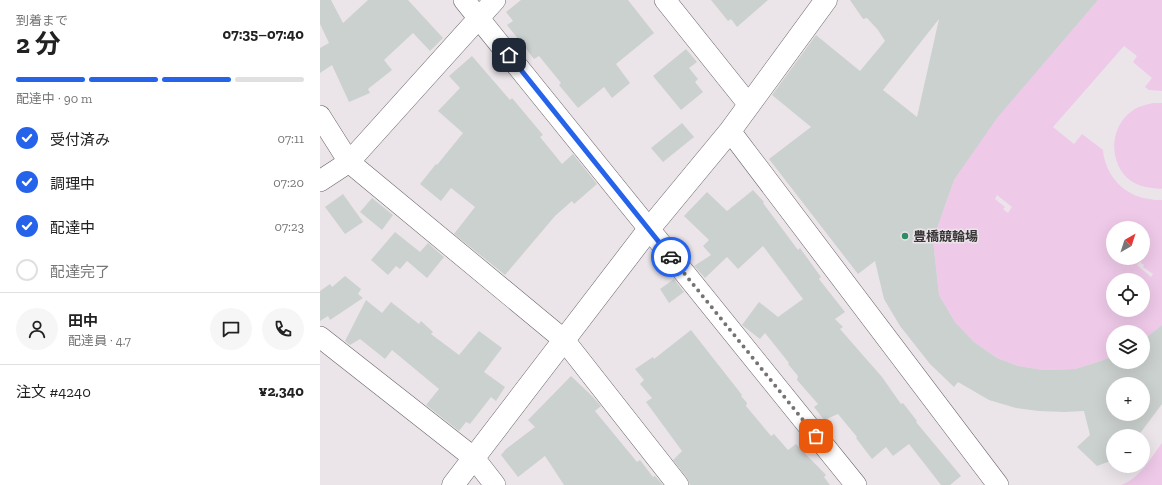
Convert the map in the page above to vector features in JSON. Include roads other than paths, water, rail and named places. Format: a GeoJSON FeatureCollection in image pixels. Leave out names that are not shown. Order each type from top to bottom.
{"type":"FeatureCollection","features":[{"type":"Feature","properties":{"kind":"street"},"geometry":{"type":"LineString","coordinates":[[464,0],[856,485]]}},
{"type":"Feature","properties":{"kind":"street"},"geometry":{"type":"LineString","coordinates":[[320,181],[350,162],[494,0]]}},
{"type":"Feature","properties":{"kind":"street"},"geometry":{"type":"LineString","coordinates":[[665,0],[749,105]]}},
{"type":"Feature","properties":{"kind":"street"},"geometry":{"type":"LineString","coordinates":[[453,485],[648,229],[730,131],[826,0]]}},
{"type":"Feature","properties":{"kind":"street"},"geometry":{"type":"LineString","coordinates":[[320,116],[350,162],[564,340],[678,485]]}},
{"type":"Feature","properties":{"kind":"street"},"geometry":{"type":"LineString","coordinates":[[730,131],[987,481]]}},
{"type":"Feature","properties":{"kind":"street"},"geometry":{"type":"LineString","coordinates":[[320,338],[474,458],[495,485]]}},
{"type":"Feature","properties":{"kind":"place","name":"豊橋競輪場"},"geometry":{"type":"Point","coordinates":[905,236]}}]}
